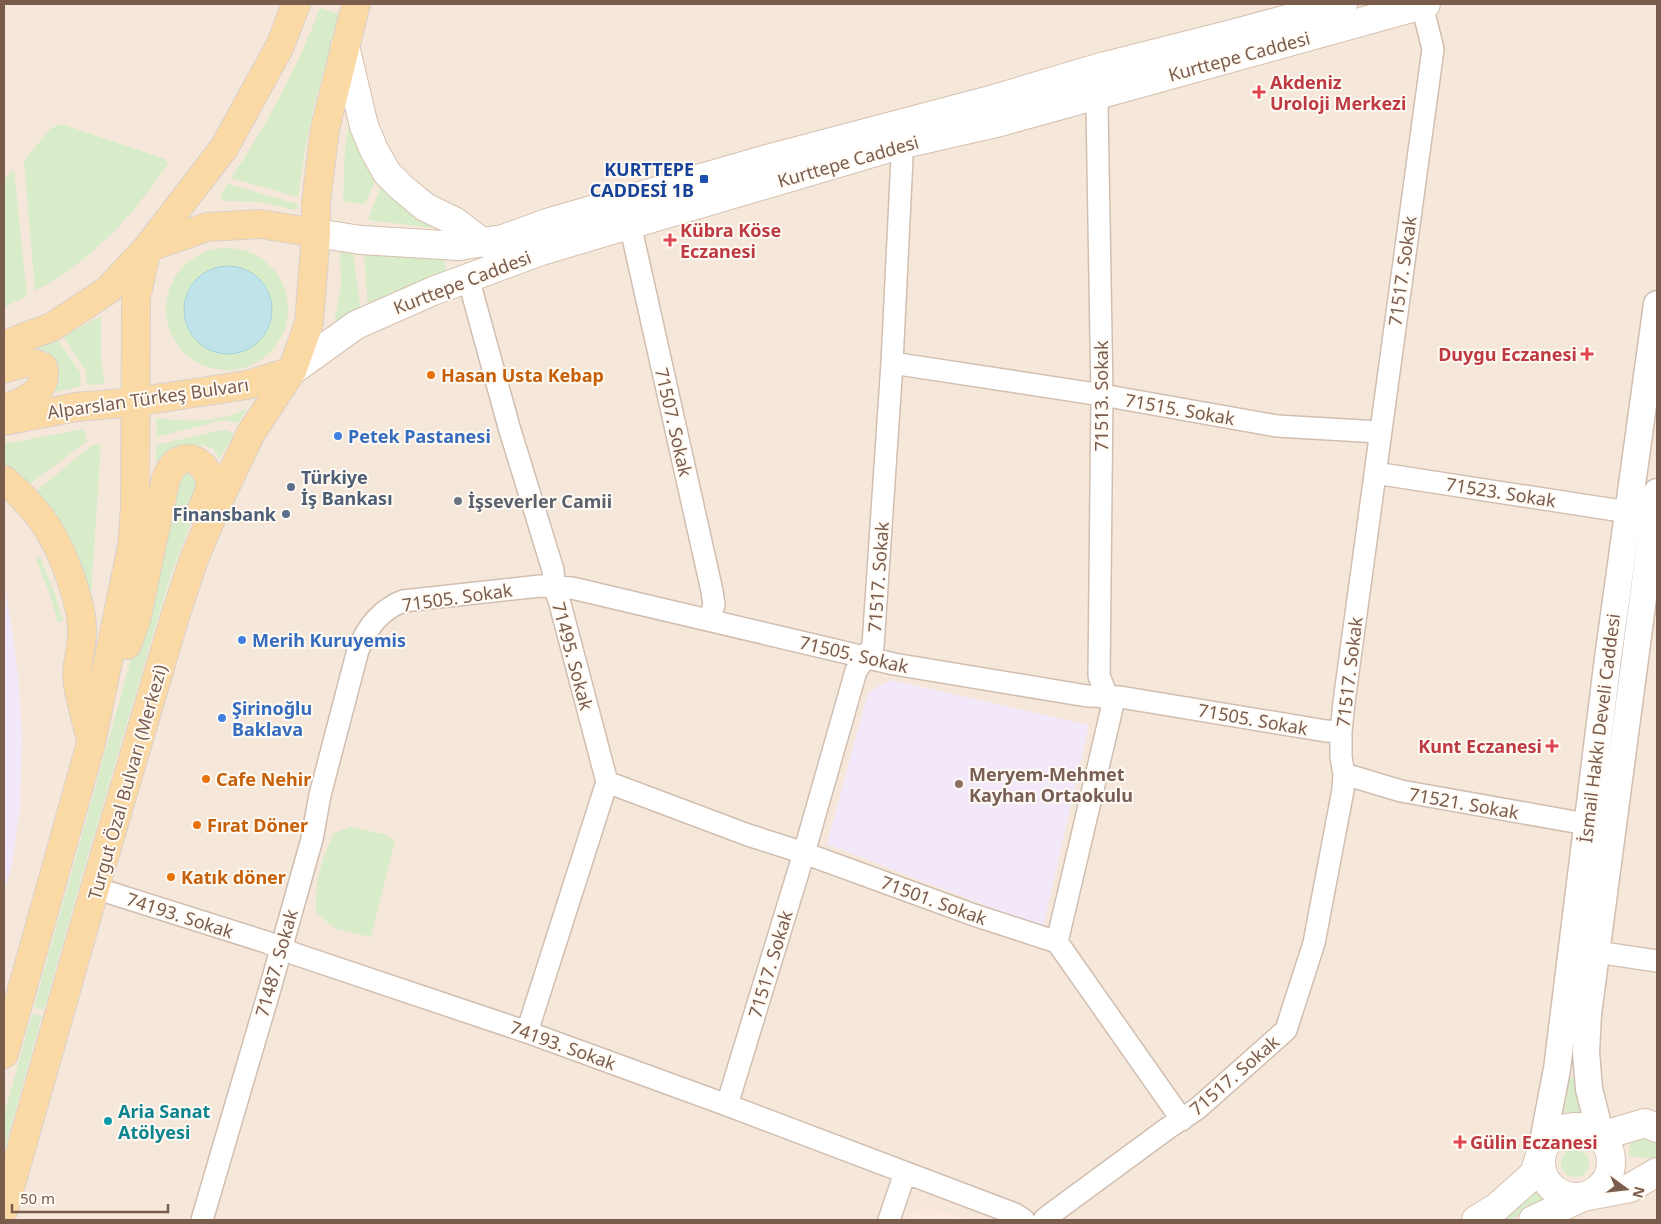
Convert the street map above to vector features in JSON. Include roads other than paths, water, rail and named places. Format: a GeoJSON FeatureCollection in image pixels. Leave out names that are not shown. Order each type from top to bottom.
{"type":"FeatureCollection","features":[{"type":"Feature","properties":{"kind":"main road"},"geometry":{"type":"LineString","coordinates":[[4,344],[52,327],[108,290],[147,248],[224,148],[254,97],[280,46],[296,4]]}},
{"type":"Feature","properties":{"kind":"main road"},"geometry":{"type":"LineString","coordinates":[[356,4],[345,46],[364,126],[374,150],[387,173],[401,187],[425,207],[454,221],[483,243]]}},
{"type":"Feature","properties":{"kind":"main road","name":"Kurttepe Caddesi"},"geometry":{"type":"LineString","coordinates":[[316,233],[361,240],[438,245],[459,246],[483,243],[777,157],[1101,67],[1343,4]]}},
{"type":"Feature","properties":{"kind":"main road","name":"Kurttepe Caddesi"},"geometry":{"type":"LineString","coordinates":[[292,371],[356,325],[433,290],[541,251],[899,145],[1000,122],[1424,4]]}},
{"type":"Feature","properties":{"kind":"main road","name":"Turgut Özal Bulvarı (Merkezi)"},"geometry":{"type":"LineString","coordinates":[[4,1209],[95,888],[176,613],[194,559],[219,500],[251,433],[292,371],[309,323],[316,233],[316,202],[326,128],[345,46]]}},
{"type":"Feature","properties":{"kind":"main road"},"geometry":{"type":"LineString","coordinates":[[147,248],[207,227],[260,224],[316,233]]}},
{"type":"Feature","properties":{"kind":"main road"},"geometry":{"type":"LineString","coordinates":[[4,1054],[91,743],[132,546],[135,509],[136,298],[147,248]]}},
{"type":"Feature","properties":{"kind":"main road"},"geometry":{"type":"LineString","coordinates":[[4,369],[27,362],[43,367],[45,374],[42,386],[33,396],[4,408]]}},
{"type":"Feature","properties":{"kind":"main road","name":"Alparslan Türkeş Bulvarı"},"geometry":{"type":"LineString","coordinates":[[4,421],[76,407],[135,402],[248,385],[292,371]]}},
{"type":"Feature","properties":{"kind":"main road"},"geometry":{"type":"LineString","coordinates":[[91,743],[136,620],[166,478],[171,468],[178,462],[193,459],[207,471],[210,485],[166,611],[163,659]]}},
{"type":"Feature","properties":{"kind":"main road"},"geometry":{"type":"LineString","coordinates":[[4,480],[32,507],[54,538],[71,578],[82,626],[82,643],[77,675],[91,743]]}},
{"type":"Feature","properties":{"kind":"main road"},"geometry":{"type":"LineString","coordinates":[[1601,1136],[1645,1123],[1657,1128]]}},
{"type":"Feature","properties":{"kind":"main road"},"geometry":{"type":"LineString","coordinates":[[1476,1220],[1498,1208],[1534,1174],[1547,1140],[1555,1132],[1567,1127],[1579,1126],[1591,1129],[1601,1136],[1608,1145],[1611,1156],[1608,1177],[1602,1186],[1594,1193],[1583,1196],[1534,1220]]}},
{"type":"Feature","properties":{"kind":"main road"},"geometry":{"type":"LineString","coordinates":[[1542,1152],[1540,1164],[1543,1176],[1550,1186],[1560,1194],[1571,1197],[1630,1188],[1657,1172]]}},
{"type":"Feature","properties":{"kind":"street","name":"71517. Sokak"},"geometry":{"type":"LineString","coordinates":[[1044,1220],[1197,1109],[1286,1030],[1314,943],[1343,790],[1344,774],[1341,757],[1341,732],[1344,702],[1433,49],[1424,4]]}},
{"type":"Feature","properties":{"kind":"street","name":"71513. Sokak"},"geometry":{"type":"LineString","coordinates":[[1057,942],[1112,708],[1099,676],[1102,395],[1097,115],[1095,95]]}},
{"type":"Feature","properties":{"kind":"street","name":"71517. Sokak"},"geometry":{"type":"LineString","coordinates":[[726,1105],[804,853],[856,672],[873,646],[892,363],[902,158],[899,145]]}},
{"type":"Feature","properties":{"kind":"street","name":"71507. Sokak"},"geometry":{"type":"LineString","coordinates":[[630,224],[712,591],[714,605],[709,620]]}},
{"type":"Feature","properties":{"kind":"street","name":"71495. Sokak"},"geometry":{"type":"LineString","coordinates":[[466,278],[472,292],[509,428],[553,570],[554,587],[607,782]]}},
{"type":"Feature","properties":{"kind":"street","name":"İsmail Hakkı Develi Caddesi"},"geometry":{"type":"LineString","coordinates":[[1542,1152],[1557,1069],[1586,824],[1657,304]]}},
{"type":"Feature","properties":{"kind":"street","name":"71515. Sokak"},"geometry":{"type":"LineString","coordinates":[[892,363],[1102,395],[1277,426],[1380,432]]}},
{"type":"Feature","properties":{"kind":"street","name":"71523. Sokak"},"geometry":{"type":"LineString","coordinates":[[1375,473],[1628,512]]}},
{"type":"Feature","properties":{"kind":"street","name":"İsmail Hakkı Develi Caddesi"},"geometry":{"type":"LineString","coordinates":[[1601,1136],[1589,1089],[1586,1052],[1588,1014],[1657,492]]}},
{"type":"Feature","properties":{"kind":"street","name":"71505. Sokak"},"geometry":{"type":"LineString","coordinates":[[374,620],[388,608],[403,601],[540,586],[572,588],[908,667],[1078,695],[1120,697],[1341,732]]}},
{"type":"Feature","properties":{"kind":"street","name":"71487. Sokak"},"geometry":{"type":"LineString","coordinates":[[202,1220],[312,839],[320,795],[354,661],[362,639],[374,620]]}},
{"type":"Feature","properties":{"kind":"street","name":"71521. Sokak"},"geometry":{"type":"LineString","coordinates":[[1344,774],[1401,792],[1586,824]]}},
{"type":"Feature","properties":{"kind":"street"},"geometry":{"type":"LineString","coordinates":[[527,1032],[607,782]]}},
{"type":"Feature","properties":{"kind":"street","name":"71501. Sokak"},"geometry":{"type":"LineString","coordinates":[[607,782],[748,836],[804,853],[974,915],[1057,942]]}},
{"type":"Feature","properties":{"kind":"street","name":"74193. Sokak"},"geometry":{"type":"LineString","coordinates":[[95,888],[281,948],[527,1032],[1015,1214],[1024,1220]]}},
{"type":"Feature","properties":{"kind":"street"},"geometry":{"type":"LineString","coordinates":[[1057,942],[1182,1120]]}},
{"type":"Feature","properties":{"kind":"street"},"geometry":{"type":"LineString","coordinates":[[1596,952],[1657,960]]}},
{"type":"Feature","properties":{"kind":"street"},"geometry":{"type":"LineString","coordinates":[[890,1220],[905,1173]]}},
{"type":"Feature","properties":{"kind":"water"},"geometry":{"type":"Polygon","coordinates":[[[228,266],[245,270],[259,279],[268,293],[272,310],[268,327],[259,341],[245,350],[228,354],[211,350],[197,341],[188,327],[184,310],[188,293],[197,279],[211,270],[228,266]]]}},
{"type":"Feature","properties":{"kind":"place","name":"Akdeniz Uroloji Merkezi"},"geometry":{"type":"Point","coordinates":[1259,92]}},
{"type":"Feature","properties":{"kind":"place","name":"KURTTEPE CADDESİ 1B"},"geometry":{"type":"Point","coordinates":[704,179]}},
{"type":"Feature","properties":{"kind":"place","name":"Kübra Köse Eczanesi"},"geometry":{"type":"Point","coordinates":[670,240]}},
{"type":"Feature","properties":{"kind":"place","name":"Duygu Eczanesi"},"geometry":{"type":"Point","coordinates":[1587,354]}},
{"type":"Feature","properties":{"kind":"place","name":"Hasan Usta Kebap"},"geometry":{"type":"Point","coordinates":[431,375]}},
{"type":"Feature","properties":{"kind":"place","name":"Petek Pastanesi"},"geometry":{"type":"Point","coordinates":[338,436]}},
{"type":"Feature","properties":{"kind":"place","name":"Türkiye İş Bankası"},"geometry":{"type":"Point","coordinates":[291,487]}},
{"type":"Feature","properties":{"kind":"place","name":"İşseverler Camii"},"geometry":{"type":"Point","coordinates":[458,501]}},
{"type":"Feature","properties":{"kind":"place","name":"Finansbank"},"geometry":{"type":"Point","coordinates":[286,514]}},
{"type":"Feature","properties":{"kind":"place","name":"Merih Kuruyemis"},"geometry":{"type":"Point","coordinates":[242,640]}},
{"type":"Feature","properties":{"kind":"place","name":"Şirinoğlu Baklava"},"geometry":{"type":"Point","coordinates":[222,718]}},
{"type":"Feature","properties":{"kind":"place","name":"Kunt Eczanesi"},"geometry":{"type":"Point","coordinates":[1552,746]}},
{"type":"Feature","properties":{"kind":"place","name":"Cafe Nehir"},"geometry":{"type":"Point","coordinates":[206,779]}},
{"type":"Feature","properties":{"kind":"place","name":"Meryem-Mehmet Kayhan Ortaokulu"},"geometry":{"type":"Point","coordinates":[959,784]}},
{"type":"Feature","properties":{"kind":"place","name":"Fırat Döner"},"geometry":{"type":"Point","coordinates":[197,825]}},
{"type":"Feature","properties":{"kind":"place","name":"Katık döner"},"geometry":{"type":"Point","coordinates":[171,877]}},
{"type":"Feature","properties":{"kind":"place","name":"Aria Sanat Atölyesi"},"geometry":{"type":"Point","coordinates":[108,1121]}},
{"type":"Feature","properties":{"kind":"place","name":"Gülin Eczanesi"},"geometry":{"type":"Point","coordinates":[1460,1142]}}]}
